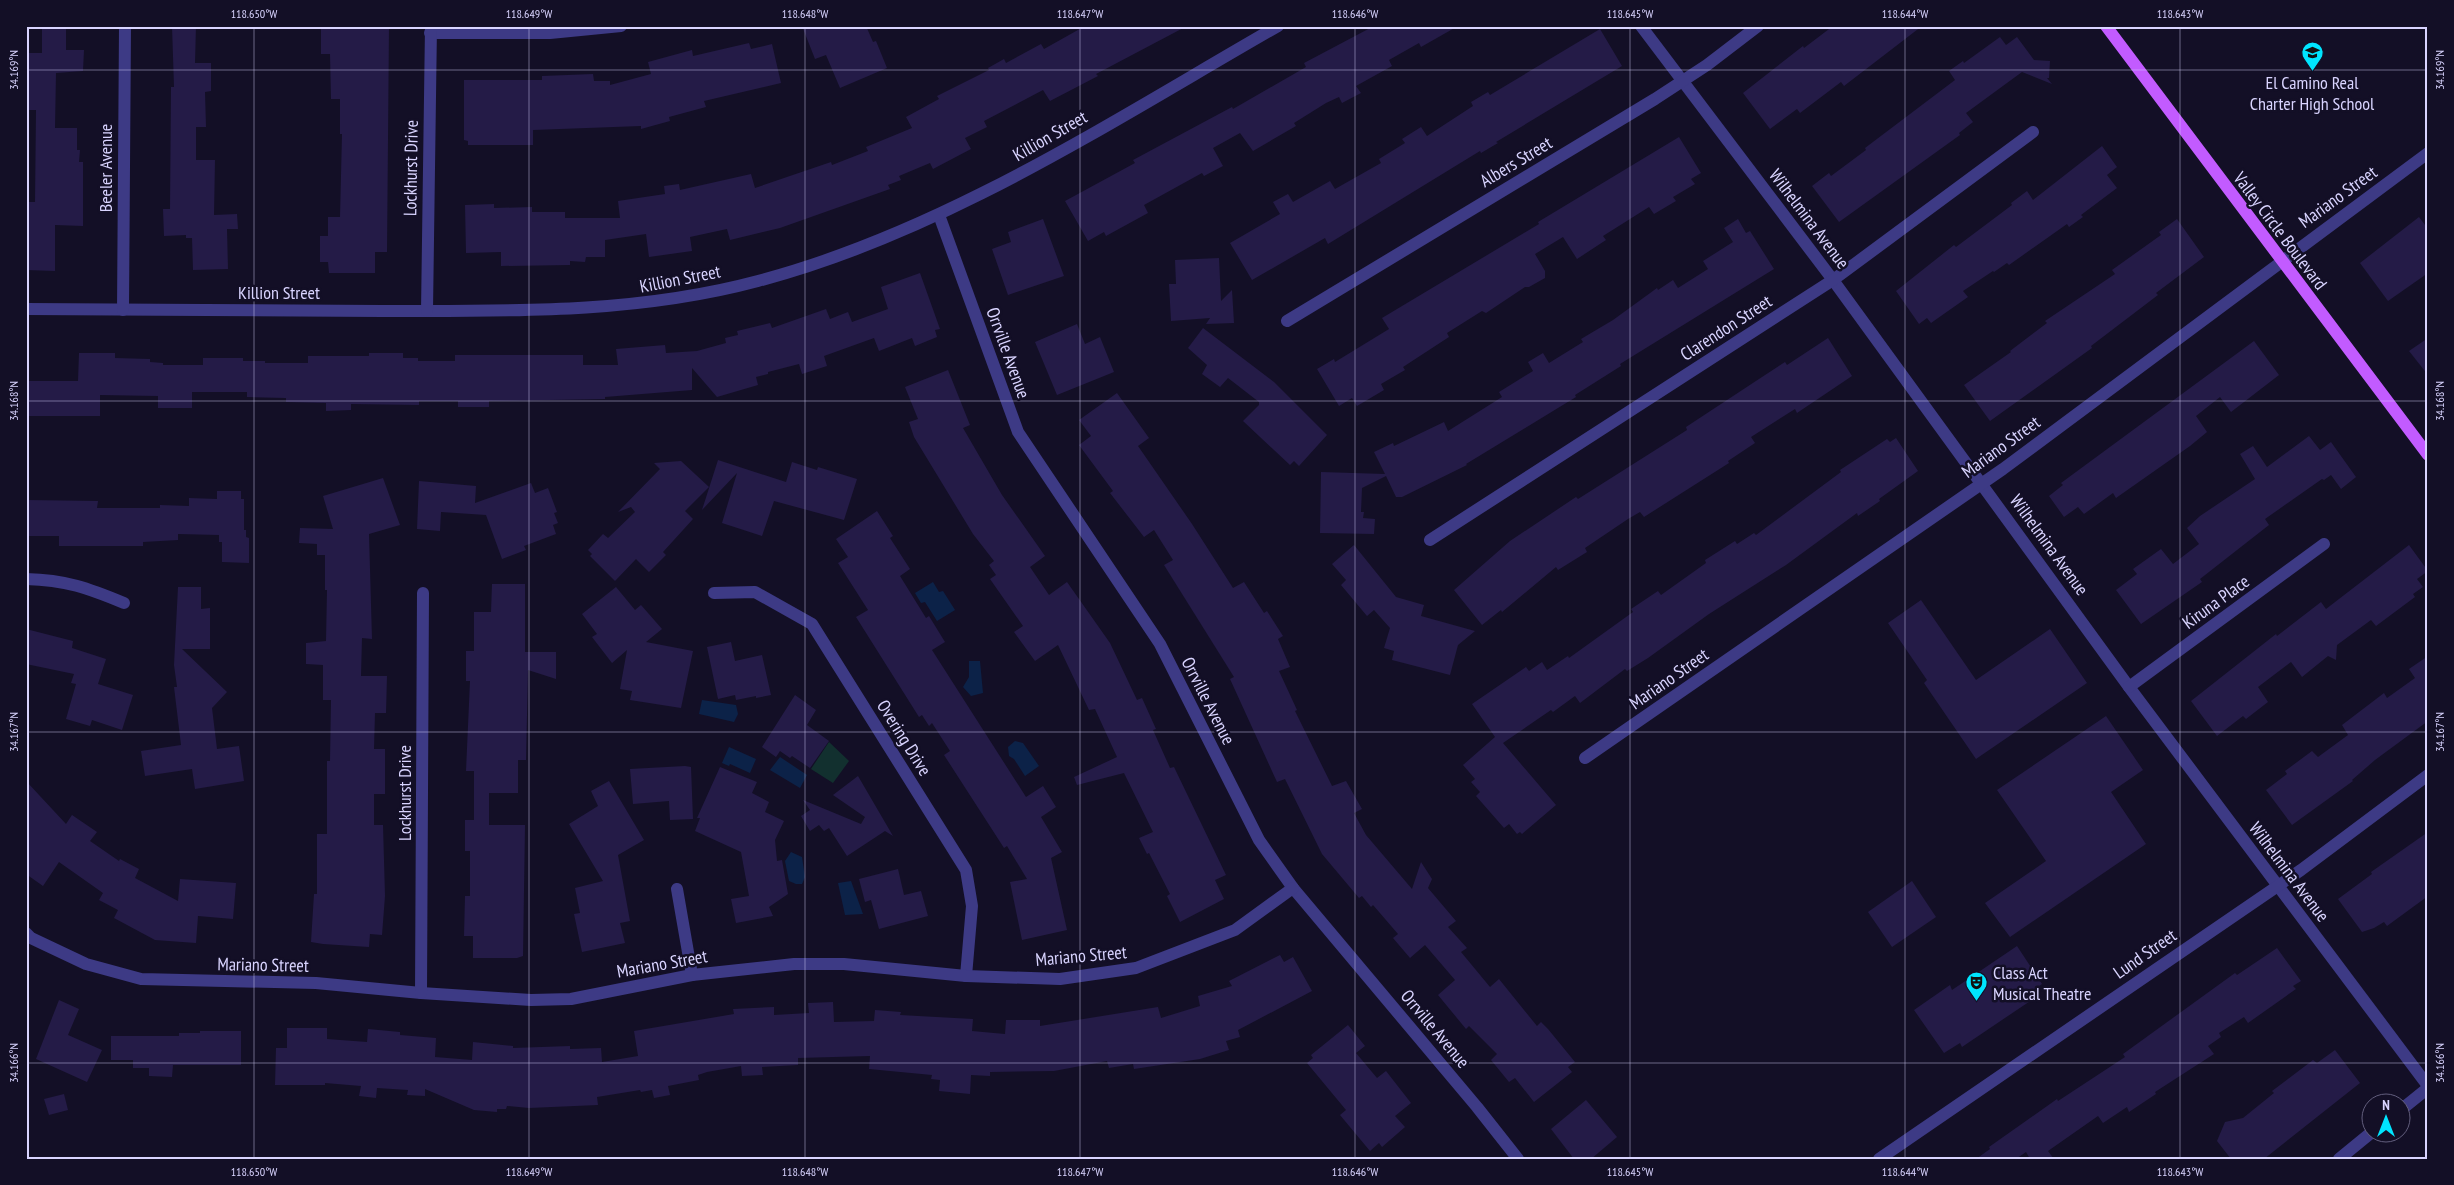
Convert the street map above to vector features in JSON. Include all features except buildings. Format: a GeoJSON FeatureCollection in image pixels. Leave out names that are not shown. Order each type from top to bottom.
{"type":"FeatureCollection","features":[{"type":"Feature","properties":{"kind":"main road","name":"Valley Circle Boulevard"},"geometry":{"type":"LineString","coordinates":[[2106,26],[2428,455]]}},
{"type":"Feature","properties":{"kind":"street","name":"Beeler Avenue"},"geometry":{"type":"LineString","coordinates":[[123,310],[124,26]]}},
{"type":"Feature","properties":{"kind":"street"},"geometry":{"type":"LineString","coordinates":[[431,30],[550,33],[621,26]]}},
{"type":"Feature","properties":{"kind":"street","name":"Killion Street"},"geometry":{"type":"LineString","coordinates":[[26,309],[544,310],[635,305],[757,282],[862,247],[984,194],[1278,26]]}},
{"type":"Feature","properties":{"kind":"street","name":"Wilhelmina Avenue"},"geometry":{"type":"LineString","coordinates":[[1641,26],[1833,280],[2129,686],[2428,1087]]}},
{"type":"Feature","properties":{"kind":"street","name":"Albers Street"},"geometry":{"type":"LineString","coordinates":[[1286,320],[1683,82],[1758,26]]}},
{"type":"Feature","properties":{"kind":"street","name":"Lockhurst Drive"},"geometry":{"type":"LineString","coordinates":[[427,311],[431,30]]}},
{"type":"Feature","properties":{"kind":"street","name":"Clarendon Street"},"geometry":{"type":"LineString","coordinates":[[1430,540],[1833,280],[2033,132]]}},
{"type":"Feature","properties":{"kind":"street","name":"Mariano Street"},"geometry":{"type":"LineString","coordinates":[[1585,758],[1982,483],[2428,152]]}},
{"type":"Feature","properties":{"kind":"street","name":"Orrville Avenue"},"geometry":{"type":"LineString","coordinates":[[938,215],[1018,432],[1160,644],[1259,840],[1293,888],[1477,1106],[1518,1159]]}},
{"type":"Feature","properties":{"kind":"street","name":"Kiruna Place"},"geometry":{"type":"LineString","coordinates":[[2129,686],[2324,544]]}},
{"type":"Feature","properties":{"kind":"street"},"geometry":{"type":"LineString","coordinates":[[26,580],[51,580],[82,586],[124,604]]}},
{"type":"Feature","properties":{"kind":"street","name":"Overing Drive"},"geometry":{"type":"LineString","coordinates":[[714,593],[755,592],[812,624],[966,870],[972,906],[966,976]]}},
{"type":"Feature","properties":{"kind":"street","name":"Lockhurst Drive"},"geometry":{"type":"LineString","coordinates":[[421,993],[423,593]]}},
{"type":"Feature","properties":{"kind":"street","name":"Lund Street"},"geometry":{"type":"LineString","coordinates":[[1880,1159],[2276,884],[2300,870],[2428,775]]}},
{"type":"Feature","properties":{"kind":"street","name":"Mariano Street"},"geometry":{"type":"LineString","coordinates":[[26,933],[31,938],[86,964],[140,980],[316,983],[421,993],[531,1000],[571,999],[692,975],[794,964],[844,964],[966,976],[1060,979],[1136,968],[1234,930],[1293,888]]}},
{"type":"Feature","properties":{"kind":"street"},"geometry":{"type":"LineString","coordinates":[[677,889],[692,975]]}},
{"type":"Feature","properties":{"kind":"street"},"geometry":{"type":"LineString","coordinates":[[2412,1101],[2428,1087]]}},
{"type":"Feature","properties":{"kind":"street"},"geometry":{"type":"LineString","coordinates":[[2339,1159],[2362,1140]]}},
{"type":"Feature","properties":{"kind":"green space"},"geometry":{"type":"Polygon","coordinates":[[[829,742],[849,761],[833,783],[811,769],[829,742]]]}},
{"type":"Feature","properties":{"kind":"water"},"geometry":{"type":"Polygon","coordinates":[[[933,582],[939,592],[943,591],[955,610],[937,621],[925,602],[921,603],[915,593],[933,582]]]}},
{"type":"Feature","properties":{"kind":"water"},"geometry":{"type":"Polygon","coordinates":[[[969,661],[980,661],[983,693],[971,696],[963,687],[969,677],[969,661]]]}},
{"type":"Feature","properties":{"kind":"water"},"geometry":{"type":"Polygon","coordinates":[[[702,700],[736,705],[738,714],[734,722],[699,714],[702,700]]]}},
{"type":"Feature","properties":{"kind":"water"},"geometry":{"type":"Polygon","coordinates":[[[1015,741],[1023,743],[1039,766],[1025,776],[1014,759],[1009,756],[1008,747],[1015,741]]]}},
{"type":"Feature","properties":{"kind":"water"},"geometry":{"type":"Polygon","coordinates":[[[729,747],[756,759],[750,773],[730,764],[729,766],[722,763],[729,747]]]}},
{"type":"Feature","properties":{"kind":"water"},"geometry":{"type":"Polygon","coordinates":[[[780,757],[807,775],[800,788],[770,770],[780,757]]]}},
{"type":"Feature","properties":{"kind":"water"},"geometry":{"type":"Polygon","coordinates":[[[791,852],[802,857],[805,877],[802,884],[789,881],[785,861],[791,852]]]}},
{"type":"Feature","properties":{"kind":"water"},"geometry":{"type":"Polygon","coordinates":[[[851,881],[863,914],[845,915],[838,883],[851,881]]]}},
{"type":"Feature","properties":{"kind":"place","name":"El Camino Real Charter High School"},"geometry":{"type":"Point","coordinates":[2312,72]}},
{"type":"Feature","properties":{"kind":"place","name":"Class Act Musical Theatre"},"geometry":{"type":"Point","coordinates":[1977,1002]}}]}
